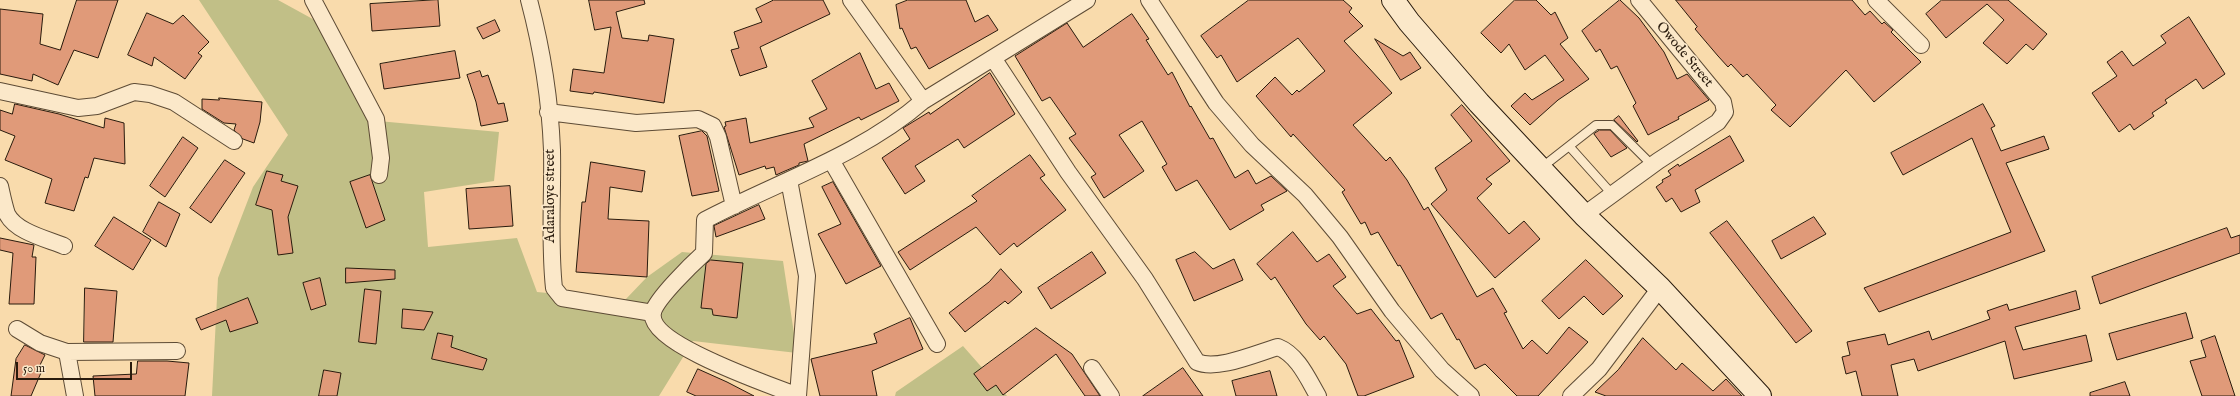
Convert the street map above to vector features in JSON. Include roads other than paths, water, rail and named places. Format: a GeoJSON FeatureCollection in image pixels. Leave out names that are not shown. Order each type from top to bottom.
{"type":"FeatureCollection","features":[{"type":"Feature","properties":{"kind":"main road"},"geometry":{"type":"LineString","coordinates":[[1393,0],[1409,22],[1479,103],[1584,215],[1660,288],[1760,396]]}},
{"type":"Feature","properties":{"kind":"street"},"geometry":{"type":"LineString","coordinates":[[313,0],[376,119],[381,158],[379,175]]}},
{"type":"Feature","properties":{"kind":"street","name":"Adaraloye street"},"geometry":{"type":"LineString","coordinates":[[529,0],[544,62],[552,150],[554,288],[562,298],[653,313]]}},
{"type":"Feature","properties":{"kind":"street"},"geometry":{"type":"LineString","coordinates":[[852,0],[923,100]]}},
{"type":"Feature","properties":{"kind":"street"},"geometry":{"type":"LineString","coordinates":[[789,180],[807,276],[798,396],[705,359],[658,328],[653,313],[661,298],[704,253],[705,220],[734,206],[831,160],[902,119],[923,100],[1087,0]]}},
{"type":"Feature","properties":{"kind":"street"},"geometry":{"type":"LineString","coordinates":[[1149,0],[1216,103],[1252,145],[1305,194],[1340,237],[1392,311],[1442,370],[1471,396]]}},
{"type":"Feature","properties":{"kind":"street","name":"Owode Street"},"geometry":{"type":"LineString","coordinates":[[1639,0],[1680,53],[1723,102],[1726,112],[1718,122],[1652,165]]}},
{"type":"Feature","properties":{"kind":"street"},"geometry":{"type":"LineString","coordinates":[[1876,0],[1921,45]]}},
{"type":"Feature","properties":{"kind":"street"},"geometry":{"type":"LineString","coordinates":[[993,58],[1068,172],[1145,279],[1197,362],[1204,365],[1217,364],[1278,347],[1285,350],[1294,358],[1318,396]]}},
{"type":"Feature","properties":{"kind":"street"},"geometry":{"type":"LineString","coordinates":[[0,91],[78,108],[97,106],[134,92],[150,94],[174,102],[234,141]]}},
{"type":"Feature","properties":{"kind":"street"},"geometry":{"type":"LineString","coordinates":[[548,112],[636,123],[698,119],[713,126],[718,137],[734,206]]}},
{"type":"Feature","properties":{"kind":"street"},"geometry":{"type":"LineString","coordinates":[[831,160],[937,344]]}},
{"type":"Feature","properties":{"kind":"street"},"geometry":{"type":"LineString","coordinates":[[1584,215],[1652,165]]}},
{"type":"Feature","properties":{"kind":"street"},"geometry":{"type":"LineString","coordinates":[[0,186],[8,214],[15,223],[64,246]]}},
{"type":"Feature","properties":{"kind":"street"},"geometry":{"type":"LineString","coordinates":[[1571,396],[1599,369],[1660,288]]}},
{"type":"Feature","properties":{"kind":"street"},"geometry":{"type":"LineString","coordinates":[[17,330],[40,343],[67,352],[177,352]]}},
{"type":"Feature","properties":{"kind":"street"},"geometry":{"type":"LineString","coordinates":[[67,352],[75,396]]}},
{"type":"Feature","properties":{"kind":"street"},"geometry":{"type":"LineString","coordinates":[[1092,368],[1111,396]]}},
{"type":"Feature","properties":{"kind":"lane"},"geometry":{"type":"LineString","coordinates":[[1541,168],[1596,125],[1612,125],[1652,165]]}},
{"type":"Feature","properties":{"kind":"lane"},"geometry":{"type":"LineString","coordinates":[[1569,146],[1612,194]]}}]}
